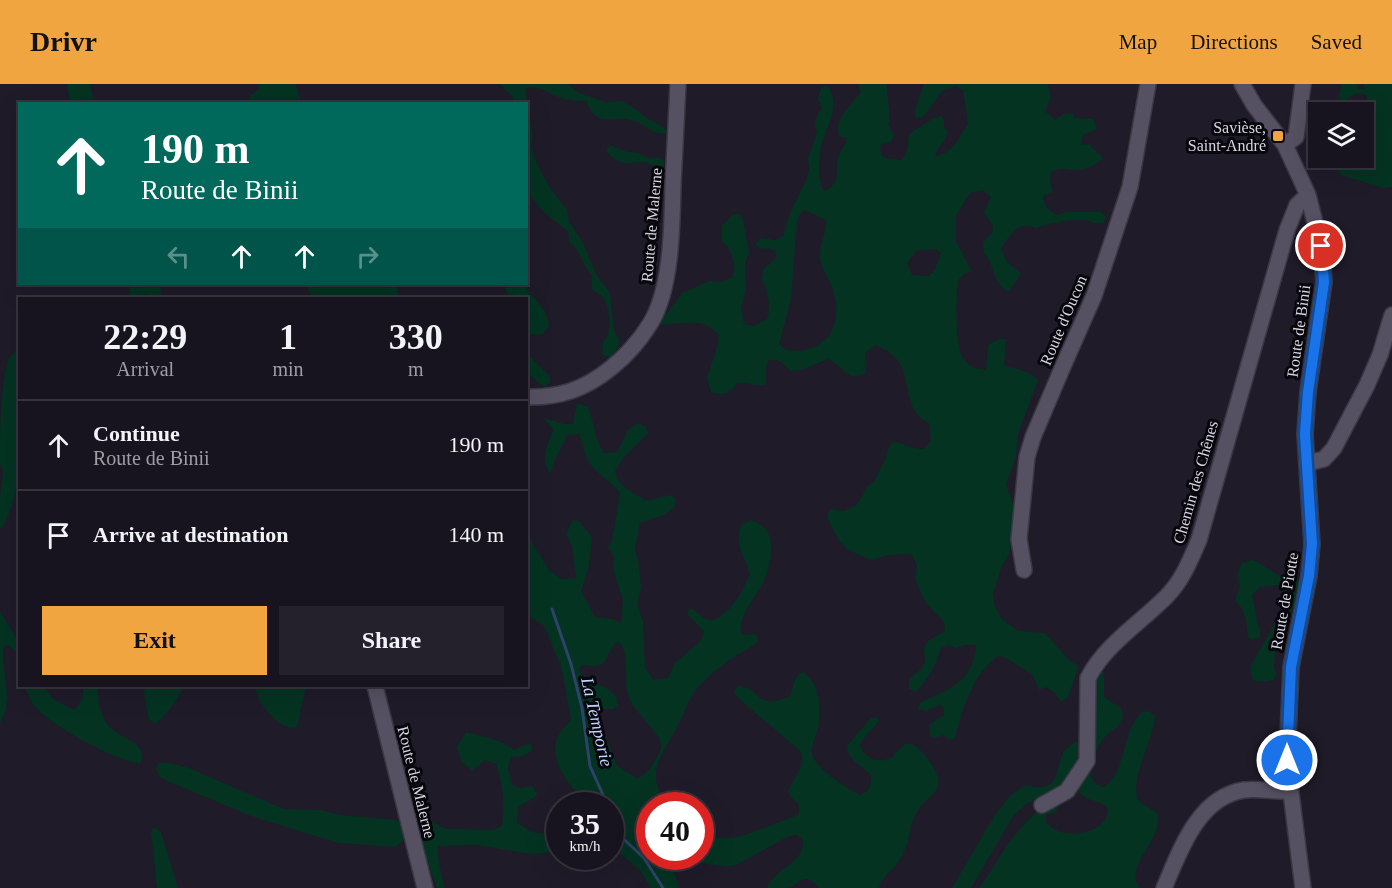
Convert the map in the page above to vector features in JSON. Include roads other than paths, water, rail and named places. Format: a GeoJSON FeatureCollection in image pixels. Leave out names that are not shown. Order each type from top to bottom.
{"type":"FeatureCollection","features":[{"type":"Feature","properties":{"kind":"street","name":"Route de Malerne"},"geometry":{"type":"LineString","coordinates":[[528,398],[552,397],[583,387],[599,378],[623,358],[651,323],[663,292],[670,249],[678,84]]}},
{"type":"Feature","properties":{"kind":"street","name":"Route d'Oucon"},"geometry":{"type":"LineString","coordinates":[[1024,570],[1018,539],[1028,457],[1038,426],[1094,296],[1130,187],[1148,84]]}},
{"type":"Feature","properties":{"kind":"street","name":"Route de Binii"},"geometry":{"type":"LineString","coordinates":[[1242,84],[1254,105],[1285,146],[1308,195],[1321,246],[1324,282],[1308,392],[1305,434],[1308,463]]}},
{"type":"Feature","properties":{"kind":"street"},"geometry":{"type":"LineString","coordinates":[[1285,146],[1296,137],[1303,84]]}},
{"type":"Feature","properties":{"kind":"street","name":"Chemin des Chênes"},"geometry":{"type":"LineString","coordinates":[[1042,805],[1067,791],[1086,761],[1088,678],[1093,666],[1168,596],[1183,576],[1199,540],[1287,230],[1297,205],[1308,195]]}},
{"type":"Feature","properties":{"kind":"street"},"geometry":{"type":"LineString","coordinates":[[1308,463],[1324,459],[1334,448],[1367,385],[1380,355],[1392,315]]}},
{"type":"Feature","properties":{"kind":"street","name":"Route de Piotte"},"geometry":{"type":"LineString","coordinates":[[1304,888],[1287,750],[1291,667],[1309,576],[1312,544],[1308,463]]}},
{"type":"Feature","properties":{"kind":"street","name":"Route de Malerne"},"geometry":{"type":"LineString","coordinates":[[375,687],[425,888]]}},
{"type":"Feature","properties":{"kind":"street"},"geometry":{"type":"LineString","coordinates":[[1164,888],[1195,824],[1207,808],[1224,796],[1245,790],[1291,790]]}},
{"type":"Feature","properties":{"kind":"waterway","name":"La Temporie"},"geometry":{"type":"LineString","coordinates":[[552,609],[571,664],[582,708],[590,766],[602,792]]}},
{"type":"Feature","properties":{"kind":"waterway","name":"La Temporie"},"geometry":{"type":"LineString","coordinates":[[624,839],[644,858],[663,888]]}},
{"type":"Feature","properties":{"kind":"place","name":"Savièse, Saint-André"},"geometry":{"type":"Point","coordinates":[1278,136]}}]}
